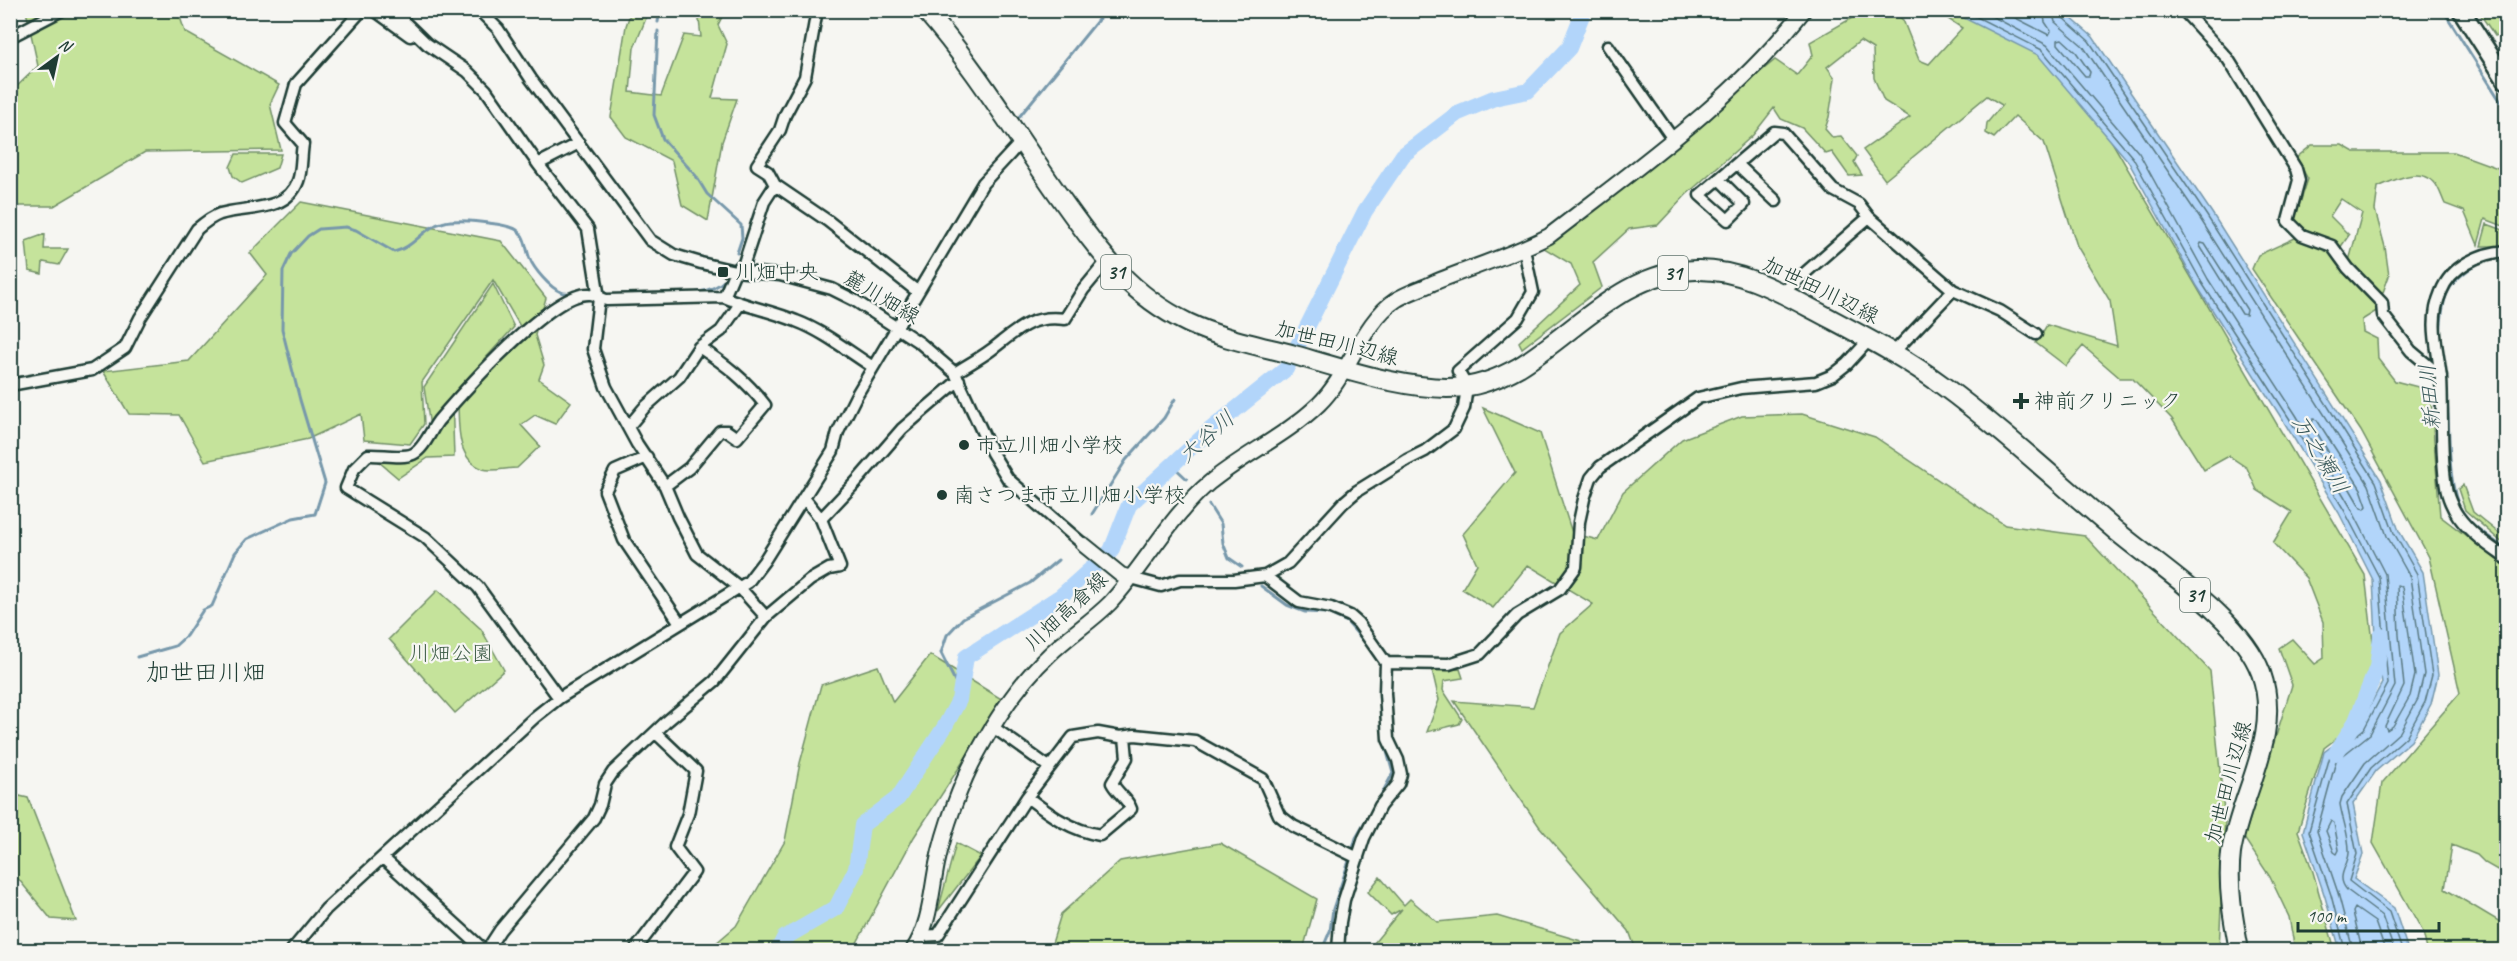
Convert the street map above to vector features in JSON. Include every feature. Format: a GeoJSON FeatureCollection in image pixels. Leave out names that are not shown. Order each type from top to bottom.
{"type":"FeatureCollection","features":[{"type":"Feature","properties":{"kind":"main road","name":"加世田川辺線"},"geometry":{"type":"LineString","coordinates":[[925,10],[962,57],[1107,261],[1142,296],[1167,312],[1203,329],[1405,383],[1434,387],[1467,387],[1517,368],[1608,302],[1643,281],[1684,271],[1712,270],[1744,277],[1782,293],[1870,339],[1940,383],[1983,416],[2119,534],[2205,603],[2249,648],[2260,669],[2269,711],[2267,732],[2231,853],[2229,877],[2239,951]]}},
{"type":"Feature","properties":{"kind":"main road"},"geometry":{"type":"LineString","coordinates":[[2461,10],[2506,80]]}},
{"type":"Feature","properties":{"kind":"street"},"geometry":{"type":"LineString","coordinates":[[10,37],[62,10]]}},
{"type":"Feature","properties":{"kind":"street"},"geometry":{"type":"LineString","coordinates":[[10,386],[92,370],[125,348],[140,318],[197,229],[208,220],[221,214],[259,209],[279,202],[291,191],[299,180],[303,144],[285,123],[296,84],[362,10]]}},
{"type":"Feature","properties":{"kind":"street"},"geometry":{"type":"LineString","coordinates":[[374,10],[410,36],[427,44],[467,71],[486,90],[538,164],[588,229],[599,298],[593,349],[606,387],[665,486],[697,554],[739,587],[766,617]]}},
{"type":"Feature","properties":{"kind":"street"},"geometry":{"type":"LineString","coordinates":[[392,10],[427,44]]}},
{"type":"Feature","properties":{"kind":"street","name":"麓川畑線"},"geometry":{"type":"LineString","coordinates":[[479,10],[498,29],[531,79],[650,240],[674,255],[735,271],[780,275],[832,289],[854,300],[897,328],[939,358],[957,376],[993,453],[1008,479],[1036,506],[1126,577]]}},
{"type":"Feature","properties":{"kind":"street"},"geometry":{"type":"LineString","coordinates":[[817,10],[805,77],[785,115],[780,130],[757,165],[768,172],[775,186],[828,221],[918,292]]}},
{"type":"Feature","properties":{"kind":"street","name":"川畑高倉線"},"geometry":{"type":"LineString","coordinates":[[912,951],[930,907],[937,864],[960,791],[978,751],[1028,675],[1091,620],[1196,495],[1223,472],[1303,418],[1325,397],[1340,367],[1382,312],[1395,301],[1445,278],[1524,249],[1549,236],[1673,139],[1756,65],[1804,10]]}},
{"type":"Feature","properties":{"kind":"street"},"geometry":{"type":"LineString","coordinates":[[2183,10],[2228,59],[2296,169],[2299,180],[2288,221],[2302,235],[2332,246],[2348,268],[2382,303],[2383,315],[2411,351],[2440,375]]}},
{"type":"Feature","properties":{"kind":"street"},"geometry":{"type":"LineString","coordinates":[[1608,46],[1673,139]]}},
{"type":"Feature","properties":{"kind":"street"},"geometry":{"type":"LineString","coordinates":[[1719,179],[1774,132],[1783,133],[1833,190],[1844,197],[1853,199],[1869,218],[1953,290],[2000,311],[2036,334]]}},
{"type":"Feature","properties":{"kind":"street"},"geometry":{"type":"LineString","coordinates":[[292,951],[326,909],[504,744],[559,698],[748,582],[764,561],[833,451],[838,432],[851,405],[983,183],[1021,142]]}},
{"type":"Feature","properties":{"kind":"street"},"geometry":{"type":"LineString","coordinates":[[538,164],[579,143]]}},
{"type":"Feature","properties":{"kind":"street"},"geometry":{"type":"LineString","coordinates":[[1737,164],[1776,201]]}},
{"type":"Feature","properties":{"kind":"street"},"geometry":{"type":"LineString","coordinates":[[724,297],[735,271],[744,263],[764,202],[775,186]]}},
{"type":"Feature","properties":{"kind":"street"},"geometry":{"type":"LineString","coordinates":[[1782,293],[1869,218]]}},
{"type":"Feature","properties":{"kind":"street"},"geometry":{"type":"LineString","coordinates":[[1126,577],[1161,586],[1180,580],[1234,580],[1265,576],[1288,563],[1343,503],[1357,491],[1425,451],[1454,429],[1464,408],[1467,387],[1458,371],[1518,318],[1533,292],[1524,249]]}},
{"type":"Feature","properties":{"kind":"street"},"geometry":{"type":"LineString","coordinates":[[2506,250],[2481,256],[2452,274],[2445,283],[2434,315],[2433,334],[2440,375],[2446,489],[2458,516],[2485,543],[2506,558]]}},
{"type":"Feature","properties":{"kind":"street"},"geometry":{"type":"LineString","coordinates":[[821,519],[902,429],[957,376],[1019,328],[1050,317],[1065,319],[1083,290],[1107,261]]}},
{"type":"Feature","properties":{"kind":"street"},"geometry":{"type":"LineString","coordinates":[[1893,353],[1953,290]]}},
{"type":"Feature","properties":{"kind":"street"},"geometry":{"type":"LineString","coordinates":[[559,698],[478,587],[425,537],[346,488],[354,469],[368,455],[412,454],[419,449],[433,428],[472,381],[551,308],[590,294],[607,300],[724,297],[797,321],[873,367]]}},
{"type":"Feature","properties":{"kind":"street"},"geometry":{"type":"LineString","coordinates":[[628,427],[644,408],[679,377],[699,347],[721,331],[740,304]]}},
{"type":"Feature","properties":{"kind":"street"},"geometry":{"type":"LineString","coordinates":[[1386,663],[1449,664],[1480,654],[1517,615],[1560,589],[1576,567],[1579,522],[1591,478],[1600,467],[1686,404],[1711,393],[1741,388],[1816,382],[1833,375],[1847,364],[1870,339]]}},
{"type":"Feature","properties":{"kind":"street"},"geometry":{"type":"LineString","coordinates":[[665,486],[689,468],[720,431],[727,431],[737,438],[765,405],[749,384],[699,347]]}},
{"type":"Feature","properties":{"kind":"street"},"geometry":{"type":"LineString","coordinates":[[647,457],[615,471],[605,491],[624,540],[680,623]]}},
{"type":"Feature","properties":{"kind":"street"},"geometry":{"type":"LineString","coordinates":[[383,858],[486,951],[500,930],[594,818],[608,778],[666,722],[706,690],[727,668],[766,617],[810,580],[829,569],[840,567],[821,519],[804,498]]}},
{"type":"Feature","properties":{"kind":"street"},"geometry":{"type":"LineString","coordinates":[[1265,576],[1299,602],[1331,608],[1350,616],[1358,623],[1386,663],[1388,739],[1398,760],[1401,774],[1398,784],[1380,806],[1353,856],[1340,922],[1338,951]]}},
{"type":"Feature","properties":{"kind":"street"},"geometry":{"type":"LineString","coordinates":[[993,727],[1049,767]]}},
{"type":"Feature","properties":{"kind":"street"},"geometry":{"type":"LineString","coordinates":[[635,951],[694,872],[675,847],[688,814],[696,771],[656,733]]}},
{"type":"Feature","properties":{"kind":"street"},"geometry":{"type":"LineString","coordinates":[[920,936],[938,935],[1027,798],[1073,736],[1098,733],[1195,741],[1263,779],[1279,815],[1293,826],[1353,856]]}},
{"type":"Feature","properties":{"kind":"street"},"geometry":{"type":"LineString","coordinates":[[1027,798],[1061,823],[1082,832],[1100,835],[1131,809],[1129,802],[1117,794],[1112,783],[1127,758],[1125,737]]}},
{"type":"Feature","properties":{"kind":"green space"},"geometry":{"type":"Polygon","coordinates":[[[1890,10],[1903,20],[1919,60],[1929,64],[1962,28],[1936,11],[2017,11],[2056,46],[2365,575],[2378,684],[2358,722],[2324,748],[2298,831],[2313,872],[2335,950],[2295,950],[2289,917],[2270,877],[2244,838],[2292,685],[2279,648],[2292,639],[2315,664],[2324,658],[2323,622],[2306,578],[2273,543],[2292,512],[2257,490],[2247,468],[2229,456],[2204,470],[2172,419],[2132,378],[2120,378],[2083,346],[2066,366],[2036,343],[2047,325],[2117,346],[2110,301],[2077,246],[2044,142],[2015,116],[1994,138],[1986,133],[1987,123],[2002,105],[1987,96],[1885,180],[1863,150],[1910,117],[1884,101],[1874,78],[1873,49],[1860,41],[1827,67],[1835,78],[1825,129],[1832,137],[1841,136],[1857,156],[1854,162],[1862,175],[1849,176],[1832,152],[1826,154],[1802,128],[1781,119],[1774,108],[1753,135],[1686,195],[1658,225],[1629,229],[1593,262],[1602,287],[1522,348],[1519,342],[1580,285],[1571,264],[1544,248],[1775,60],[1797,75],[1813,55],[1810,42],[1864,11],[1890,10]]]}},
{"type":"Feature","properties":{"kind":"green space"},"geometry":{"type":"Polygon","coordinates":[[[26,11],[178,11],[185,32],[279,85],[270,104],[281,150],[145,152],[54,206],[11,206],[11,92],[38,66],[26,11]]]}},
{"type":"Feature","properties":{"kind":"green space"},"geometry":{"type":"Polygon","coordinates":[[[631,11],[649,11],[634,48],[630,92],[661,96],[684,35],[701,37],[698,11],[725,11],[718,25],[727,44],[712,98],[737,99],[722,142],[708,221],[682,205],[672,161],[626,137],[611,117],[626,26],[631,11]]]}},
{"type":"Feature","properties":{"kind":"green space"},"geometry":{"type":"Polygon","coordinates":[[[2478,11],[2506,11],[2506,32],[2495,36],[2478,11]]]}},
{"type":"Feature","properties":{"kind":"green space"},"geometry":{"type":"Polygon","coordinates":[[[2312,145],[2342,145],[2354,152],[2454,152],[2506,171],[2506,227],[2485,219],[2478,245],[2464,211],[2445,204],[2436,184],[2428,178],[2421,175],[2406,176],[2378,187],[2375,210],[2385,247],[2389,276],[2382,295],[2349,261],[2362,213],[2341,199],[2330,216],[2349,235],[2340,248],[2294,221],[2308,179],[2296,158],[2312,145]]]}},
{"type":"Feature","properties":{"kind":"green space"},"geometry":{"type":"Polygon","coordinates":[[[236,154],[281,154],[277,168],[242,183],[233,176],[230,167],[236,154]]]}},
{"type":"Feature","properties":{"kind":"green space"},"geometry":{"type":"Polygon","coordinates":[[[301,202],[501,241],[546,298],[535,335],[544,365],[539,379],[571,402],[555,424],[535,415],[521,425],[540,446],[517,468],[487,470],[474,464],[463,450],[459,432],[458,403],[527,338],[493,280],[422,382],[424,424],[410,444],[364,440],[361,414],[308,439],[205,461],[179,415],[129,414],[103,371],[189,361],[267,275],[250,253],[301,202]]]}},
{"type":"Feature","properties":{"kind":"green space"},"geometry":{"type":"Polygon","coordinates":[[[2487,224],[2506,231],[2506,246],[2481,246],[2487,224]]]}},
{"type":"Feature","properties":{"kind":"green space"},"geometry":{"type":"Polygon","coordinates":[[[45,234],[44,249],[68,249],[59,265],[43,262],[42,274],[29,271],[26,241],[45,234]]]}},
{"type":"Feature","properties":{"kind":"green space"},"geometry":{"type":"Polygon","coordinates":[[[2295,238],[2330,249],[2375,304],[2378,310],[2362,320],[2363,332],[2377,339],[2378,359],[2395,381],[2430,390],[2440,516],[2506,566],[2506,875],[2485,863],[2477,855],[2452,845],[2445,889],[2502,923],[2506,931],[2506,950],[2427,950],[2423,932],[2373,843],[2382,783],[2460,693],[2429,557],[2361,431],[2252,269],[2258,255],[2295,238]]]}},
{"type":"Feature","properties":{"kind":"green space"},"geometry":{"type":"Polygon","coordinates":[[[493,284],[514,327],[452,395],[454,457],[428,458],[398,478],[378,461],[418,458],[432,440],[424,387],[493,284]]]}},
{"type":"Feature","properties":{"kind":"green space"},"geometry":{"type":"Polygon","coordinates":[[[1483,408],[1540,433],[1572,533],[1598,540],[1623,492],[1682,439],[1742,416],[1802,414],[1875,437],[2005,525],[2085,536],[2210,671],[2225,821],[2219,950],[1636,950],[1629,931],[1539,826],[1454,701],[1533,707],[1560,633],[1593,604],[1528,565],[1493,608],[1462,589],[1477,564],[1463,534],[1515,473],[1483,408]]]}},
{"type":"Feature","properties":{"kind":"green space"},"geometry":{"type":"Polygon","coordinates":[[[2463,485],[2473,512],[2506,539],[2506,546],[2465,510],[2458,489],[2463,485]]]}},
{"type":"Feature","properties":{"kind":"green space","name":"川畑公園"},"geometry":{"type":"Polygon","coordinates":[[[438,590],[481,629],[504,670],[455,713],[389,639],[438,590]]]}},
{"type":"Feature","properties":{"kind":"green space"},"geometry":{"type":"Polygon","coordinates":[[[930,655],[1003,700],[914,837],[853,950],[708,950],[736,926],[785,841],[800,763],[821,685],[878,666],[893,702],[930,655]]]}},
{"type":"Feature","properties":{"kind":"green space"},"geometry":{"type":"Polygon","coordinates":[[[1460,669],[1463,678],[1444,681],[1443,690],[1462,719],[1459,724],[1427,732],[1439,700],[1432,670],[1460,669]]]}},
{"type":"Feature","properties":{"kind":"green space"},"geometry":{"type":"Polygon","coordinates":[[[11,794],[28,798],[76,921],[51,919],[11,870],[11,794]]]}},
{"type":"Feature","properties":{"kind":"green space"},"geometry":{"type":"Polygon","coordinates":[[[956,843],[981,856],[938,911],[956,843]]]}},
{"type":"Feature","properties":{"kind":"green space"},"geometry":{"type":"Polygon","coordinates":[[[1220,843],[1317,899],[1303,950],[1050,950],[1061,914],[1120,861],[1220,843]]]}},
{"type":"Feature","properties":{"kind":"green space"},"geometry":{"type":"Polygon","coordinates":[[[1380,877],[1404,905],[1410,899],[1437,922],[1497,916],[1581,941],[1588,950],[1380,950],[1374,943],[1402,909],[1391,915],[1368,892],[1380,877]]]}},
{"type":"Feature","properties":{"kind":"water"},"geometry":{"type":"Polygon","coordinates":[[[1950,11],[2063,11],[2093,37],[2212,213],[2381,480],[2399,531],[2423,572],[2438,675],[2431,704],[2411,741],[2376,771],[2353,804],[2363,854],[2354,879],[2394,908],[2408,950],[2340,950],[2303,832],[2324,752],[2359,726],[2382,683],[2376,637],[2373,580],[2339,513],[2197,286],[2128,161],[2038,55],[1950,11]]]}},
{"type":"Feature","properties":{"kind":"waterway"},"geometry":{"type":"LineString","coordinates":[[658,22],[660,10]]}},
{"type":"Feature","properties":{"kind":"waterway"},"geometry":{"type":"LineString","coordinates":[[1019,117],[1106,10]]}},
{"type":"Feature","properties":{"kind":"waterway","name":"大谷川"},"geometry":{"type":"LineString","coordinates":[[778,950],[784,938],[836,908],[856,869],[862,825],[898,798],[944,728],[959,700],[966,657],[1061,596],[1111,551],[1129,505],[1210,430],[1286,369],[1365,211],[1403,155],[1458,113],[1494,98],[1528,91],[1569,48],[1584,10]]}},
{"type":"Feature","properties":{"kind":"waterway"},"geometry":{"type":"LineString","coordinates":[[2443,10],[2506,110]]}},
{"type":"Feature","properties":{"kind":"waterway"},"geometry":{"type":"LineString","coordinates":[[658,31],[654,115],[663,139],[696,176],[707,194],[741,225],[742,238],[737,253]]}},
{"type":"Feature","properties":{"kind":"waterway"},"geometry":{"type":"LineString","coordinates":[[137,657],[175,646],[186,636],[203,610],[212,606],[235,553],[247,539],[293,518],[315,514],[325,483],[282,329],[283,271],[291,254],[308,236],[319,229],[346,227],[356,230],[394,252],[401,250],[431,228],[445,222],[471,221],[503,225],[520,233],[532,263],[547,282],[562,293],[574,293]]}},
{"type":"Feature","properties":{"kind":"waterway","name":"新田川"},"geometry":{"type":"LineString","coordinates":[[2440,337],[2442,310],[2448,292],[2459,277],[2481,261]]}},
{"type":"Feature","properties":{"kind":"waterway"},"geometry":{"type":"LineString","coordinates":[[642,294],[697,292],[708,290],[725,280]]}},
{"type":"Feature","properties":{"kind":"waterway"},"geometry":{"type":"LineString","coordinates":[[1092,514],[1126,460],[1164,418],[1175,399]]}},
{"type":"Feature","properties":{"kind":"waterway","name":"新田川"},"geometry":{"type":"LineString","coordinates":[[2447,400],[2451,473],[2457,500],[2470,522],[2506,550]]}},
{"type":"Feature","properties":{"kind":"waterway"},"geometry":{"type":"LineString","coordinates":[[1172,465],[1187,479]]}},
{"type":"Feature","properties":{"kind":"waterway"},"geometry":{"type":"LineString","coordinates":[[1209,505],[1221,524],[1223,543],[1229,558],[1242,567]]}},
{"type":"Feature","properties":{"kind":"waterway"},"geometry":{"type":"LineString","coordinates":[[960,691],[941,653],[947,635],[963,618],[1030,583],[1058,560]]}},
{"type":"Feature","properties":{"kind":"waterway"},"geometry":{"type":"LineString","coordinates":[[1261,586],[1287,605],[1305,612],[1327,613],[1347,622],[1369,647]]}},
{"type":"Feature","properties":{"kind":"waterway","name":"万之瀬川"},"geometry":{"type":"LineString","coordinates":[[2336,753],[2356,721],[2377,667],[2381,636]]}},
{"type":"Feature","properties":{"kind":"waterway"},"geometry":{"type":"LineString","coordinates":[[1378,801],[1393,773],[1384,741]]}},
{"type":"Feature","properties":{"kind":"waterway"},"geometry":{"type":"LineString","coordinates":[[1352,852],[1356,838],[1374,807]]}},
{"type":"Feature","properties":{"kind":"waterway"},"geometry":{"type":"LineString","coordinates":[[1322,950],[1330,931],[1333,909],[1350,858]]}},
{"type":"Feature","properties":{"kind":"place","name":"川畑中央"},"geometry":{"type":"Point","coordinates":[723,272]}},
{"type":"Feature","properties":{"kind":"place","name":"神前クリニック"},"geometry":{"type":"Point","coordinates":[2021,401]}},
{"type":"Feature","properties":{"kind":"place","name":"市立川畑小学校"},"geometry":{"type":"Point","coordinates":[964,445]}},
{"type":"Feature","properties":{"kind":"place","name":"南さつま市立川畑小学校"},"geometry":{"type":"Point","coordinates":[942,495]}},
{"type":"Feature","properties":{"kind":"district","name":"加世田川畑"},"geometry":{"type":"Point","coordinates":[206,672]}}]}
